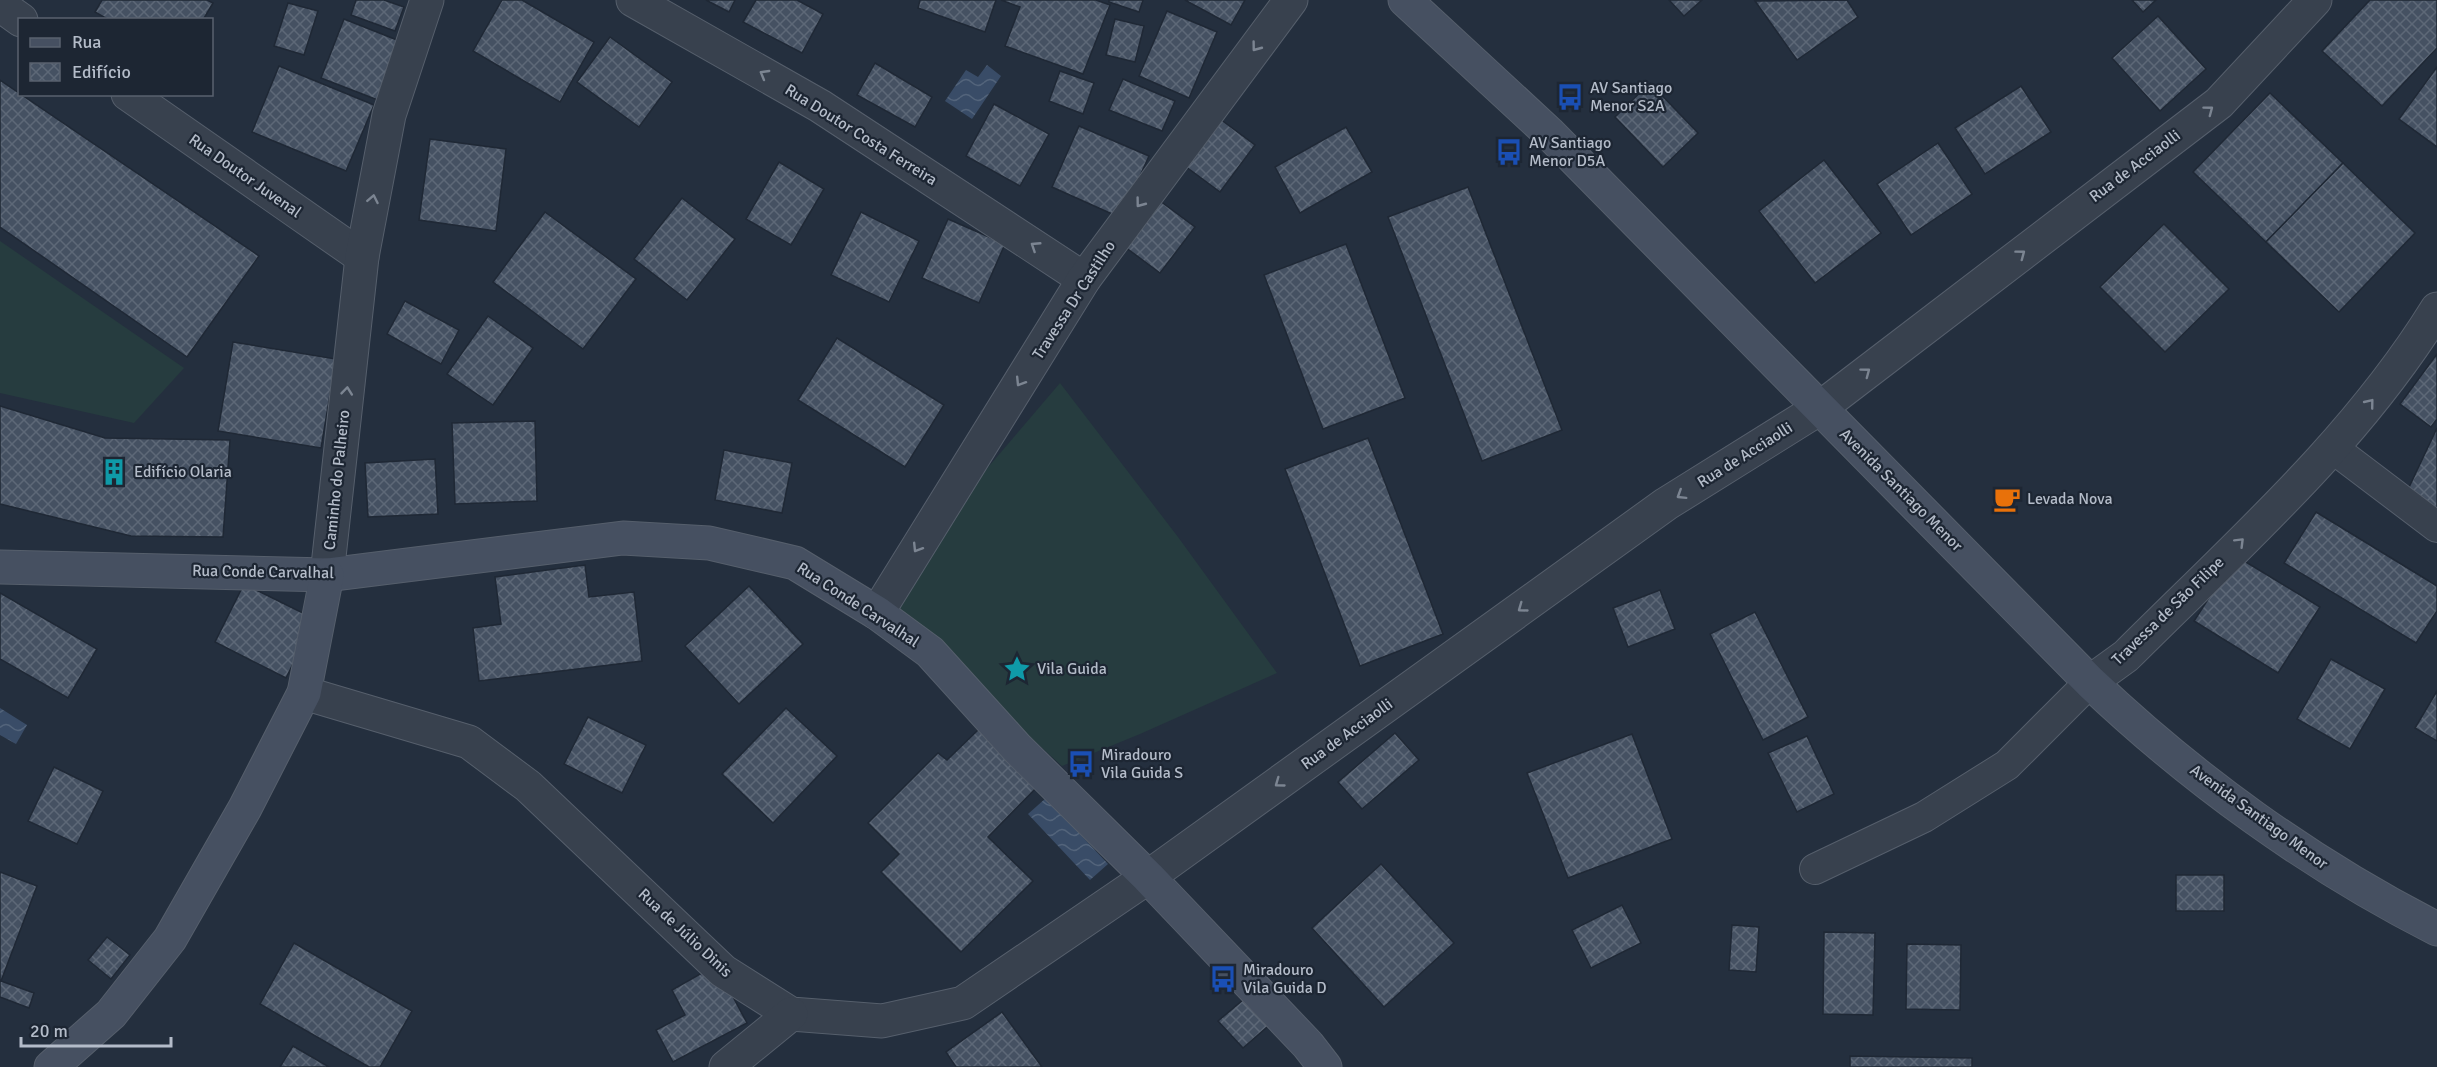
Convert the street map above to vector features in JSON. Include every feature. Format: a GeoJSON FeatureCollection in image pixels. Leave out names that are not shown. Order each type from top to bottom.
{"type":"FeatureCollection","features":[{"type":"Feature","properties":{"kind":"street","name":"Caminho do Palheiro"},"geometry":{"type":"LineString","coordinates":[[51,1067],[111,1014],[170,939],[245,808],[304,693],[327,575],[362,257],[390,115],[427,0]]}},
{"type":"Feature","properties":{"kind":"street","name":"Rua Doutor Costa Ferreira"},"geometry":{"type":"LineString","coordinates":[[633,0],[820,106],[1084,279]]}},
{"type":"Feature","properties":{"kind":"street","name":"Travessa Dr Castilho"},"geometry":{"type":"LineString","coordinates":[[877,613],[1084,279],[1291,0]]}},
{"type":"Feature","properties":{"kind":"street","name":"Avenida Santiago Menor"},"geometry":{"type":"LineString","coordinates":[[1405,0],[1549,133],[2133,723],[2220,792],[2323,864],[2437,928]]}},
{"type":"Feature","properties":{"kind":"street","name":"Rua de Acciaolli"},"geometry":{"type":"LineString","coordinates":[[1148,877],[1666,504],[1820,408],[2219,103],[2315,0]]}},
{"type":"Feature","properties":{"kind":"street"},"geometry":{"type":"LineString","coordinates":[[0,5],[18,18]]}},
{"type":"Feature","properties":{"kind":"street","name":"Rua Doutor Juvenal"},"geometry":{"type":"LineString","coordinates":[[131,96],[362,257]]}},
{"type":"Feature","properties":{"kind":"street","name":"Travessa de São Filipe"},"geometry":{"type":"LineString","coordinates":[[2090,682],[2126,656],[2334,449],[2412,351],[2437,309]]}},
{"type":"Feature","properties":{"kind":"street","name":"Rua Conde Carvalhal"},"geometry":{"type":"LineString","coordinates":[[0,567],[327,575],[623,538],[709,543],[795,563],[877,613],[930,652],[1017,748],[1148,877],[1308,1046],[1325,1067]]}},
{"type":"Feature","properties":{"kind":"street","name":"Rua de Júlio Dinis"},"geometry":{"type":"LineString","coordinates":[[304,693],[469,742],[528,786],[723,971],[790,1014],[882,1022],[963,1003],[1148,877]]}},
{"type":"Feature","properties":{"kind":"street"},"geometry":{"type":"LineString","coordinates":[[726,1067],[790,1014]]}},
{"type":"Feature","properties":{"kind":"lane"},"geometry":{"type":"LineString","coordinates":[[2334,449],[2437,527]]}},
{"type":"Feature","properties":{"kind":"lane","name":"Travessa de São Filipe"},"geometry":{"type":"LineString","coordinates":[[1815,869],[1924,816],[2007,765],[2090,682]]}},
{"type":"Feature","properties":{"kind":"green space"},"geometry":{"type":"Polygon","coordinates":[[[0,241],[184,368],[134,423],[0,393],[0,241]]]}},
{"type":"Feature","properties":{"kind":"green space"},"geometry":{"type":"Polygon","coordinates":[[[1060,383],[1178,537],[1277,673],[1062,766],[892,613],[984,472],[1060,383]]]}},
{"type":"Feature","properties":{"kind":"water"},"geometry":{"type":"Polygon","coordinates":[[[987,65],[1001,76],[972,119],[945,101],[966,70],[978,77],[987,65]]]}},
{"type":"Feature","properties":{"kind":"water"},"geometry":{"type":"Polygon","coordinates":[[[0,708],[27,725],[16,744],[0,735],[0,708]]]}},
{"type":"Feature","properties":{"kind":"water"},"geometry":{"type":"Polygon","coordinates":[[[1046,798],[1108,864],[1090,880],[1028,814],[1046,798]]]}},
{"type":"Feature","properties":{"kind":"building"},"geometry":{"type":"Polygon","coordinates":[[[102,0],[207,0],[213,3],[204,18],[106,18],[95,12],[102,0]]]}},
{"type":"Feature","properties":{"kind":"building"},"geometry":{"type":"Polygon","coordinates":[[[356,0],[384,0],[404,7],[395,31],[351,15],[356,0]]]}},
{"type":"Feature","properties":{"kind":"building"},"geometry":{"type":"Polygon","coordinates":[[[502,0],[522,0],[594,42],[560,102],[473,51],[502,0]]]}},
{"type":"Feature","properties":{"kind":"building"},"geometry":{"type":"Polygon","coordinates":[[[706,0],[735,0],[729,12],[706,0]]]}},
{"type":"Feature","properties":{"kind":"building"},"geometry":{"type":"Polygon","coordinates":[[[756,0],[797,0],[823,14],[802,53],[743,22],[756,0]]]}},
{"type":"Feature","properties":{"kind":"building"},"geometry":{"type":"Polygon","coordinates":[[[920,0],[996,0],[985,32],[918,8],[920,0]]]}},
{"type":"Feature","properties":{"kind":"building"},"geometry":{"type":"Polygon","coordinates":[[[1001,0],[1096,0],[1110,5],[1083,74],[1005,46],[1020,7],[1001,0]]]}},
{"type":"Feature","properties":{"kind":"building"},"geometry":{"type":"Polygon","coordinates":[[[1109,0],[1143,0],[1139,12],[1109,2],[1109,0]]]}},
{"type":"Feature","properties":{"kind":"building"},"geometry":{"type":"Polygon","coordinates":[[[1185,0],[1245,0],[1231,25],[1185,0]]]}},
{"type":"Feature","properties":{"kind":"building"},"geometry":{"type":"Polygon","coordinates":[[[1669,0],[1702,0],[1684,16],[1669,0]]]}},
{"type":"Feature","properties":{"kind":"building"},"geometry":{"type":"Polygon","coordinates":[[[1847,0],[1858,17],[1797,60],[1755,1],[1847,0]]]}},
{"type":"Feature","properties":{"kind":"building"},"geometry":{"type":"Polygon","coordinates":[[[2132,0],[2156,0],[2143,12],[2132,0]]]}},
{"type":"Feature","properties":{"kind":"building"},"geometry":{"type":"Polygon","coordinates":[[[2370,0],[2437,0],[2437,48],[2382,106],[2322,51],[2370,0]]]}},
{"type":"Feature","properties":{"kind":"building"},"geometry":{"type":"Polygon","coordinates":[[[288,3],[318,11],[304,55],[274,46],[288,3]]]}},
{"type":"Feature","properties":{"kind":"building"},"geometry":{"type":"Polygon","coordinates":[[[1167,11],[1217,32],[1189,98],[1139,76],[1167,11]]]}},
{"type":"Feature","properties":{"kind":"building"},"geometry":{"type":"Polygon","coordinates":[[[2158,16],[2206,69],[2160,111],[2112,58],[2158,16]]]}},
{"type":"Feature","properties":{"kind":"building"},"geometry":{"type":"Polygon","coordinates":[[[344,19],[407,44],[383,102],[321,78],[344,19]]]}},
{"type":"Feature","properties":{"kind":"building"},"geometry":{"type":"Polygon","coordinates":[[[1115,19],[1144,26],[1135,62],[1106,55],[1115,19]]]}},
{"type":"Feature","properties":{"kind":"building"},"geometry":{"type":"Polygon","coordinates":[[[610,37],[672,82],[639,127],[577,82],[610,37]]]}},
{"type":"Feature","properties":{"kind":"building"},"geometry":{"type":"Polygon","coordinates":[[[875,63],[932,97],[915,127],[857,95],[875,63]]]}},
{"type":"Feature","properties":{"kind":"building"},"geometry":{"type":"Polygon","coordinates":[[[279,66],[374,105],[346,171],[252,132],[279,66]]]}},
{"type":"Feature","properties":{"kind":"building"},"geometry":{"type":"Polygon","coordinates":[[[2437,67],[2437,147],[2399,119],[2437,67]]]}},
{"type":"Feature","properties":{"kind":"building"},"geometry":{"type":"Polygon","coordinates":[[[1060,71],[1094,83],[1083,114],[1049,101],[1060,71]]]}},
{"type":"Feature","properties":{"kind":"building"},"geometry":{"type":"Polygon","coordinates":[[[1123,79],[1175,101],[1162,131],[1109,110],[1123,79]]]}},
{"type":"Feature","properties":{"kind":"building"},"geometry":{"type":"Polygon","coordinates":[[[0,80],[18,92],[18,96],[24,96],[259,256],[187,357],[0,227],[0,80]]]}},
{"type":"Feature","properties":{"kind":"building"},"geometry":{"type":"Polygon","coordinates":[[[1650,83],[1698,133],[1663,167],[1615,117],[1650,83]]]}},
{"type":"Feature","properties":{"kind":"building"},"geometry":{"type":"Polygon","coordinates":[[[2021,86],[2051,132],[1985,174],[1955,128],[2021,86]]]}},
{"type":"Feature","properties":{"kind":"building"},"geometry":{"type":"Polygon","coordinates":[[[2270,93],[2343,163],[2266,242],[2193,172],[2270,93]]]}},
{"type":"Feature","properties":{"kind":"building"},"geometry":{"type":"Polygon","coordinates":[[[994,104],[1049,134],[1020,186],[966,156],[994,104]]]}},
{"type":"Feature","properties":{"kind":"building"},"geometry":{"type":"Polygon","coordinates":[[[1216,116],[1255,145],[1220,192],[1181,163],[1216,116]]]}},
{"type":"Feature","properties":{"kind":"building"},"geometry":{"type":"Polygon","coordinates":[[[1079,126],[1149,156],[1121,218],[1052,187],[1079,126]]]}},
{"type":"Feature","properties":{"kind":"building"},"geometry":{"type":"Polygon","coordinates":[[[1346,127],[1372,172],[1300,213],[1275,167],[1346,127]]]}},
{"type":"Feature","properties":{"kind":"building"},"geometry":{"type":"Polygon","coordinates":[[[430,139],[506,149],[496,231],[419,220],[430,139]]]}},
{"type":"Feature","properties":{"kind":"building"},"geometry":{"type":"Polygon","coordinates":[[[1938,143],[1972,194],[1911,235],[1877,184],[1938,143]]]}},
{"type":"Feature","properties":{"kind":"building"},"geometry":{"type":"Polygon","coordinates":[[[1824,160],[1881,233],[1815,283],[1759,211],[1824,160]]]}},
{"type":"Feature","properties":{"kind":"building"},"geometry":{"type":"Polygon","coordinates":[[[779,162],[824,189],[791,245],[746,219],[779,162]]]}},
{"type":"Feature","properties":{"kind":"building"},"geometry":{"type":"Polygon","coordinates":[[[2343,163],[2415,233],[2339,312],[2266,242],[2343,163]]]}},
{"type":"Feature","properties":{"kind":"building"},"geometry":{"type":"Polygon","coordinates":[[[1468,187],[1562,430],[1482,461],[1388,217],[1468,187]]]}},
{"type":"Feature","properties":{"kind":"building"},"geometry":{"type":"Polygon","coordinates":[[[682,198],[735,239],[687,300],[634,259],[682,198]]]}},
{"type":"Feature","properties":{"kind":"building"},"geometry":{"type":"Polygon","coordinates":[[[1156,198],[1195,227],[1160,273],[1121,244],[1156,198]]]}},
{"type":"Feature","properties":{"kind":"building"},"geometry":{"type":"Polygon","coordinates":[[[545,212],[636,279],[583,349],[493,282],[545,212]]]}},
{"type":"Feature","properties":{"kind":"building"},"geometry":{"type":"Polygon","coordinates":[[[861,212],[919,241],[889,302],[831,275],[861,212]]]}},
{"type":"Feature","properties":{"kind":"building"},"geometry":{"type":"Polygon","coordinates":[[[948,219],[1005,244],[979,303],[922,278],[948,219]]]}},
{"type":"Feature","properties":{"kind":"building"},"geometry":{"type":"Polygon","coordinates":[[[2164,224],[2229,289],[2165,352],[2100,287],[2164,224]]]}},
{"type":"Feature","properties":{"kind":"building"},"geometry":{"type":"Polygon","coordinates":[[[1346,244],[1405,398],[1323,429],[1264,275],[1346,244]]]}},
{"type":"Feature","properties":{"kind":"building"},"geometry":{"type":"Polygon","coordinates":[[[405,301],[459,330],[441,364],[387,334],[405,301]]]}},
{"type":"Feature","properties":{"kind":"building"},"geometry":{"type":"Polygon","coordinates":[[[488,316],[533,348],[493,405],[447,374],[488,316]]]}},
{"type":"Feature","properties":{"kind":"building"},"geometry":{"type":"Polygon","coordinates":[[[837,338],[944,405],[905,467],[798,400],[837,338]]]}},
{"type":"Feature","properties":{"kind":"building"},"geometry":{"type":"Polygon","coordinates":[[[233,342],[336,359],[321,448],[218,431],[233,342]]]}},
{"type":"Feature","properties":{"kind":"building"},"geometry":{"type":"Polygon","coordinates":[[[2437,354],[2437,419],[2431,427],[2400,404],[2437,354]]]}},
{"type":"Feature","properties":{"kind":"building","name":"Edifício Olaria"},"geometry":{"type":"Polygon","coordinates":[[[0,406],[105,438],[230,440],[223,537],[131,536],[0,504],[0,406]]]}},
{"type":"Feature","properties":{"kind":"building"},"geometry":{"type":"Polygon","coordinates":[[[535,421],[537,501],[455,504],[452,423],[535,421]]]}},
{"type":"Feature","properties":{"kind":"building"},"geometry":{"type":"Polygon","coordinates":[[[2437,428],[2437,516],[2403,500],[2437,428]]]}},
{"type":"Feature","properties":{"kind":"building"},"geometry":{"type":"Polygon","coordinates":[[[1368,438],[1443,634],[1360,666],[1285,469],[1368,438]]]}},
{"type":"Feature","properties":{"kind":"building"},"geometry":{"type":"Polygon","coordinates":[[[724,450],[792,463],[782,513],[715,500],[724,450]]]}},
{"type":"Feature","properties":{"kind":"building"},"geometry":{"type":"Polygon","coordinates":[[[435,459],[438,514],[368,517],[365,463],[435,459]]]}},
{"type":"Feature","properties":{"kind":"building"},"geometry":{"type":"Polygon","coordinates":[[[2316,512],[2437,586],[2437,611],[2416,643],[2284,563],[2316,512]]]}},
{"type":"Feature","properties":{"kind":"building"},"geometry":{"type":"Polygon","coordinates":[[[2236,556],[2320,607],[2278,673],[2194,621],[2236,556]]]}},
{"type":"Feature","properties":{"kind":"building"},"geometry":{"type":"Polygon","coordinates":[[[585,565],[589,597],[634,592],[642,661],[479,681],[473,628],[501,624],[495,577],[585,565]]]}},
{"type":"Feature","properties":{"kind":"building"},"geometry":{"type":"Polygon","coordinates":[[[244,584],[315,619],[286,678],[215,642],[244,584]]]}},
{"type":"Feature","properties":{"kind":"building"},"geometry":{"type":"Polygon","coordinates":[[[749,586],[803,644],[739,704],[685,646],[749,586]]]}},
{"type":"Feature","properties":{"kind":"building"},"geometry":{"type":"Polygon","coordinates":[[[1660,590],[1675,629],[1628,647],[1613,608],[1660,590]]]}},
{"type":"Feature","properties":{"kind":"building"},"geometry":{"type":"Polygon","coordinates":[[[0,593],[97,649],[68,698],[0,659],[0,593]]]}},
{"type":"Feature","properties":{"kind":"building"},"geometry":{"type":"Polygon","coordinates":[[[1755,612],[1808,717],[1763,740],[1710,634],[1755,612]]]}},
{"type":"Feature","properties":{"kind":"building"},"geometry":{"type":"Polygon","coordinates":[[[2331,659],[2385,689],[2350,749],[2297,719],[2331,659]]]}},
{"type":"Feature","properties":{"kind":"building"},"geometry":{"type":"Polygon","coordinates":[[[2437,691],[2437,741],[2415,728],[2437,691]]]}},
{"type":"Feature","properties":{"kind":"building"},"geometry":{"type":"Polygon","coordinates":[[[786,708],[837,756],[773,823],[722,774],[786,708]]]}},
{"type":"Feature","properties":{"kind":"building"},"geometry":{"type":"Polygon","coordinates":[[[588,717],[646,745],[622,793],[564,764],[588,717]]]}},
{"type":"Feature","properties":{"kind":"building"},"geometry":{"type":"Polygon","coordinates":[[[979,729],[1037,787],[988,837],[1033,881],[961,952],[881,872],[899,854],[868,823],[938,753],[947,760],[979,729]]]}},
{"type":"Feature","properties":{"kind":"building"},"geometry":{"type":"Polygon","coordinates":[[[1395,733],[1419,760],[1362,809],[1338,782],[1395,733]]]}},
{"type":"Feature","properties":{"kind":"building"},"geometry":{"type":"Polygon","coordinates":[[[1632,734],[1672,839],[1568,878],[1527,773],[1632,734]]]}},
{"type":"Feature","properties":{"kind":"building"},"geometry":{"type":"Polygon","coordinates":[[[1807,736],[1834,794],[1797,812],[1768,753],[1807,736]]]}},
{"type":"Feature","properties":{"kind":"building"},"geometry":{"type":"Polygon","coordinates":[[[54,767],[103,791],[77,844],[28,821],[54,767]]]}},
{"type":"Feature","properties":{"kind":"building"},"geometry":{"type":"Polygon","coordinates":[[[1381,864],[1454,943],[1384,1007],[1312,928],[1381,864]]]}},
{"type":"Feature","properties":{"kind":"building"},"geometry":{"type":"Polygon","coordinates":[[[0,872],[37,886],[1,981],[34,993],[29,1008],[0,997],[0,872]]]}},
{"type":"Feature","properties":{"kind":"building"},"geometry":{"type":"Polygon","coordinates":[[[2176,875],[2224,875],[2224,911],[2176,911],[2176,875]]]}},
{"type":"Feature","properties":{"kind":"building"},"geometry":{"type":"Polygon","coordinates":[[[1622,905],[1641,943],[1591,968],[1572,930],[1622,905]]]}},
{"type":"Feature","properties":{"kind":"building"},"geometry":{"type":"Polygon","coordinates":[[[1732,925],[1759,927],[1756,972],[1729,970],[1732,925]]]}},
{"type":"Feature","properties":{"kind":"building"},"geometry":{"type":"Polygon","coordinates":[[[1824,932],[1875,933],[1873,1015],[1823,1014],[1824,932]]]}},
{"type":"Feature","properties":{"kind":"building"},"geometry":{"type":"Polygon","coordinates":[[[107,937],[130,955],[111,979],[88,960],[107,937]]]}},
{"type":"Feature","properties":{"kind":"building"},"geometry":{"type":"Polygon","coordinates":[[[294,943],[412,1011],[380,1067],[369,1067],[260,1004],[294,943]]]}},
{"type":"Feature","properties":{"kind":"building"},"geometry":{"type":"Polygon","coordinates":[[[1907,944],[1961,945],[1960,1010],[1906,1009],[1907,944]]]}},
{"type":"Feature","properties":{"kind":"building"},"geometry":{"type":"Polygon","coordinates":[[[716,965],[747,1023],[673,1062],[656,1030],[685,1015],[672,990],[716,965]]]}},
{"type":"Feature","properties":{"kind":"building"},"geometry":{"type":"Polygon","coordinates":[[[1250,994],[1273,1022],[1243,1048],[1218,1021],[1250,994]]]}},
{"type":"Feature","properties":{"kind":"building"},"geometry":{"type":"Polygon","coordinates":[[[1002,1012],[1042,1067],[956,1067],[946,1052],[1002,1012]]]}},
{"type":"Feature","properties":{"kind":"building"},"geometry":{"type":"Polygon","coordinates":[[[293,1046],[329,1067],[280,1067],[293,1046]]]}},
{"type":"Feature","properties":{"kind":"building"},"geometry":{"type":"Polygon","coordinates":[[[1850,1056],[1972,1058],[1972,1067],[1850,1067],[1850,1056]]]}},
{"type":"Feature","properties":{"kind":"place","name":"AV Santiago Menor S2A"},"geometry":{"type":"Point","coordinates":[1570,97]}},
{"type":"Feature","properties":{"kind":"place","name":"AV Santiago Menor D5A"},"geometry":{"type":"Point","coordinates":[1509,152]}},
{"type":"Feature","properties":{"kind":"place","name":"Edifício Olaria"},"geometry":{"type":"Point","coordinates":[114,472]}},
{"type":"Feature","properties":{"kind":"place","name":"Levada Nova"},"geometry":{"type":"Point","coordinates":[2007,499]}},
{"type":"Feature","properties":{"kind":"place","name":"Vila Guida"},"geometry":{"type":"Point","coordinates":[1017,669]}},
{"type":"Feature","properties":{"kind":"place","name":"Miradouro Vila Guida S"},"geometry":{"type":"Point","coordinates":[1081,764]}},
{"type":"Feature","properties":{"kind":"place","name":"Miradouro Vila Guida D"},"geometry":{"type":"Point","coordinates":[1223,979]}}]}
